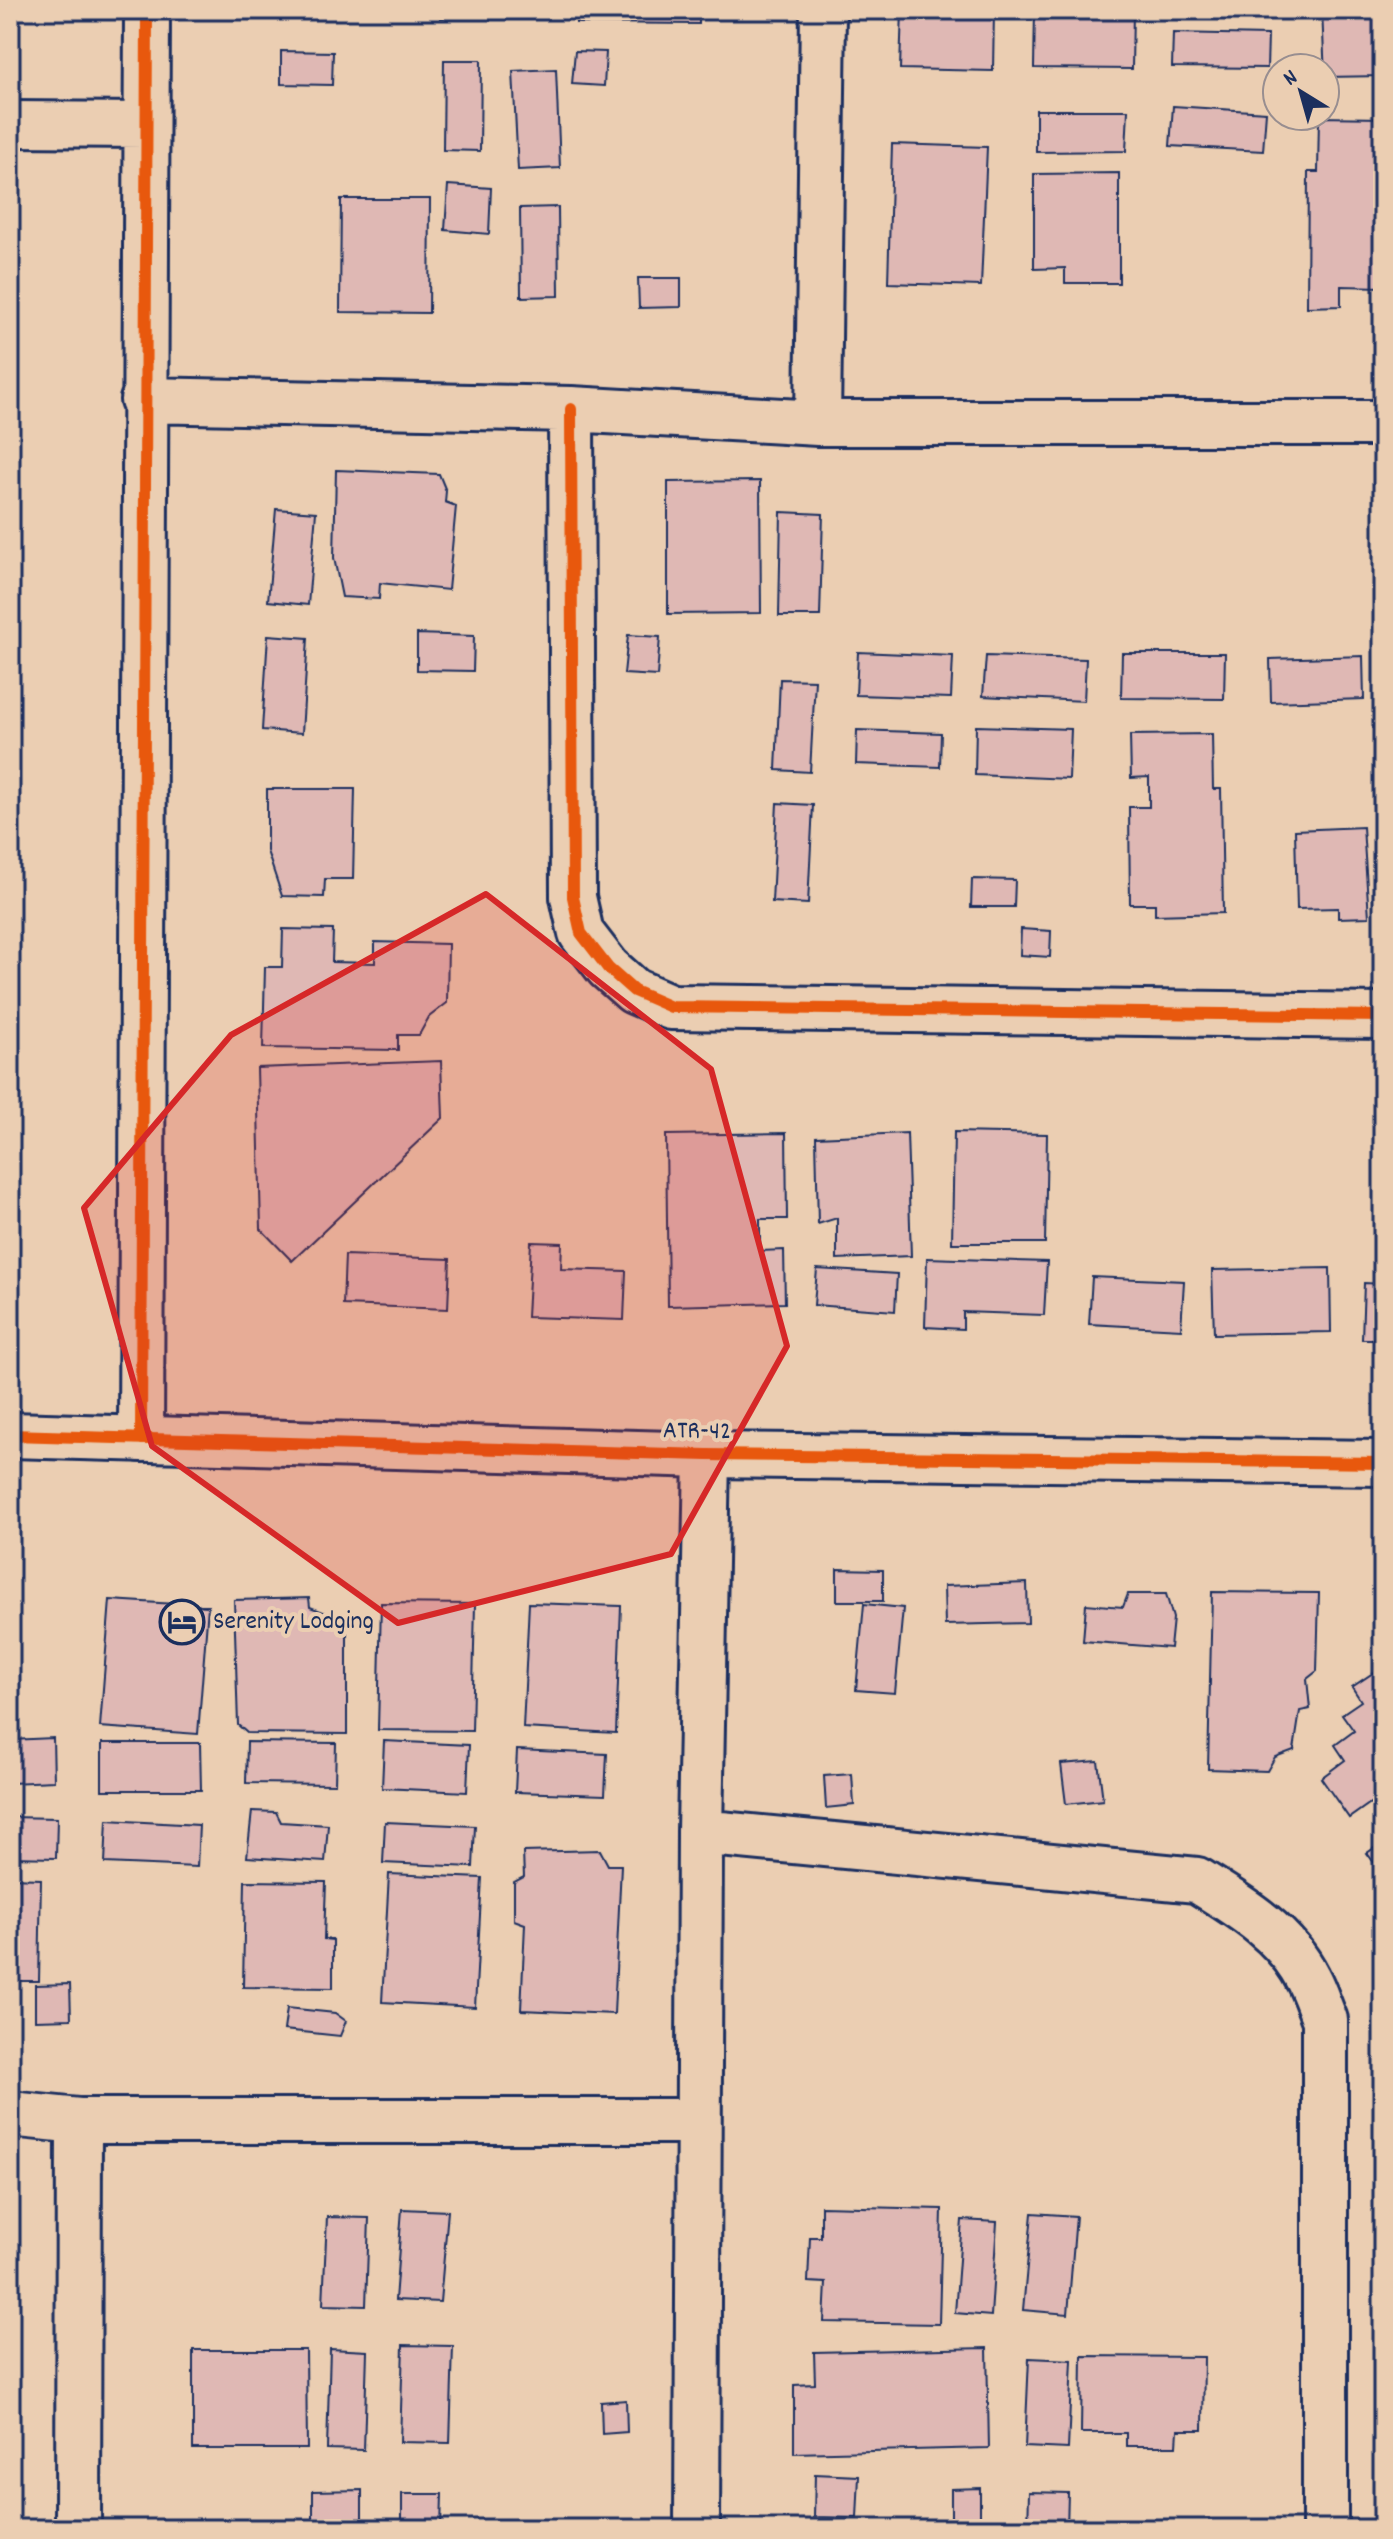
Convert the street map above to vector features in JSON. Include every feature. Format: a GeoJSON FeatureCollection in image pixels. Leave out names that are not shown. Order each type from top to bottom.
{"type":"FeatureCollection","features":[{"type":"Feature","properties":{"kind":"street"},"geometry":{"type":"LineString","coordinates":[[141,1439],[147,10]]}},
{"type":"Feature","properties":{"kind":"street"},"geometry":{"type":"LineString","coordinates":[[818,423],[823,10]]}},
{"type":"Feature","properties":{"kind":"street"},"geometry":{"type":"LineString","coordinates":[[10,124],[146,125]]}},
{"type":"Feature","properties":{"kind":"street"},"geometry":{"type":"LineString","coordinates":[[143,400],[571,409],[818,423],[1383,423]]}},
{"type":"Feature","properties":{"kind":"street"},"geometry":{"type":"LineString","coordinates":[[571,409],[573,897],[581,933],[608,968],[634,991],[671,1007],[1383,1016]]}},
{"type":"Feature","properties":{"kind":"street","name":"ATR-42"},"geometry":{"type":"LineString","coordinates":[[10,1435],[707,1455],[1383,1463]]}},
{"type":"Feature","properties":{"kind":"street"},"geometry":{"type":"LineString","coordinates":[[697,2529],[700,1832],[707,1455]]}},
{"type":"Feature","properties":{"kind":"street"},"geometry":{"type":"LineString","coordinates":[[700,1832],[1197,1880],[1241,1907],[1283,1941],[1308,1977],[1325,2020],[1325,2529]]}},
{"type":"Feature","properties":{"kind":"street"},"geometry":{"type":"LineString","coordinates":[[10,2114],[79,2121],[698,2121]]}},
{"type":"Feature","properties":{"kind":"street"},"geometry":{"type":"LineString","coordinates":[[78,2529],[79,2121]]}},
{"type":"Feature","properties":{"kind":"highlighted area"},"geometry":{"type":"Polygon","coordinates":[[[486,894],[711,1069],[787,1346],[671,1554],[398,1623],[152,1446],[84,1208],[231,1035],[486,894]]]}},
{"type":"Feature","properties":{"kind":"building"},"geometry":{"type":"Polygon","coordinates":[[[440,10],[479,10],[480,17],[440,18],[440,10]]]}},
{"type":"Feature","properties":{"kind":"building"},"geometry":{"type":"Polygon","coordinates":[[[518,10],[556,10],[556,17],[518,17],[518,10]]]}},
{"type":"Feature","properties":{"kind":"building"},"geometry":{"type":"Polygon","coordinates":[[[576,10],[699,10],[699,24],[576,23],[576,10]]]}},
{"type":"Feature","properties":{"kind":"building"},"geometry":{"type":"Polygon","coordinates":[[[902,10],[994,10],[993,71],[900,69],[902,10]]]}},
{"type":"Feature","properties":{"kind":"building"},"geometry":{"type":"Polygon","coordinates":[[[1035,10],[1133,10],[1132,69],[1034,68],[1035,10]]]}},
{"type":"Feature","properties":{"kind":"building"},"geometry":{"type":"Polygon","coordinates":[[[1178,10],[1269,10],[1269,11],[1178,13],[1178,10]]]}},
{"type":"Feature","properties":{"kind":"building"},"geometry":{"type":"Polygon","coordinates":[[[1322,10],[1383,10],[1383,76],[1341,77],[1341,52],[1324,52],[1322,10]]]}},
{"type":"Feature","properties":{"kind":"building"},"geometry":{"type":"Polygon","coordinates":[[[1173,33],[1268,35],[1267,52],[1261,52],[1261,68],[1172,67],[1173,33]]]}},
{"type":"Feature","properties":{"kind":"building"},"geometry":{"type":"Polygon","coordinates":[[[281,51],[333,52],[332,85],[281,84],[281,51]]]}},
{"type":"Feature","properties":{"kind":"building"},"geometry":{"type":"Polygon","coordinates":[[[575,51],[606,52],[604,86],[572,84],[575,51]]]}},
{"type":"Feature","properties":{"kind":"building"},"geometry":{"type":"Polygon","coordinates":[[[444,60],[481,60],[480,151],[443,150],[444,60]]]}},
{"type":"Feature","properties":{"kind":"building"},"geometry":{"type":"Polygon","coordinates":[[[556,69],[560,168],[518,170],[513,71],[556,69]]]}},
{"type":"Feature","properties":{"kind":"building"},"geometry":{"type":"Polygon","coordinates":[[[1173,106],[1261,112],[1261,132],[1264,132],[1263,151],[1170,146],[1173,106]]]}},
{"type":"Feature","properties":{"kind":"building"},"geometry":{"type":"Polygon","coordinates":[[[1036,110],[1128,110],[1126,151],[1036,152],[1036,110]]]}},
{"type":"Feature","properties":{"kind":"building"},"geometry":{"type":"Polygon","coordinates":[[[1341,117],[1383,118],[1383,287],[1341,286],[1341,306],[1307,307],[1308,172],[1318,172],[1319,132],[1341,132],[1341,117]]]}},
{"type":"Feature","properties":{"kind":"building"},"geometry":{"type":"Polygon","coordinates":[[[892,144],[987,147],[981,286],[888,283],[892,144]]]}},
{"type":"Feature","properties":{"kind":"building"},"geometry":{"type":"Polygon","coordinates":[[[1119,173],[1119,283],[1065,283],[1065,268],[1034,269],[1034,174],[1119,173]]]}},
{"type":"Feature","properties":{"kind":"building"},"geometry":{"type":"Polygon","coordinates":[[[448,185],[491,188],[489,234],[445,230],[448,185]]]}},
{"type":"Feature","properties":{"kind":"building"},"geometry":{"type":"Polygon","coordinates":[[[341,199],[430,199],[429,313],[340,312],[341,199]]]}},
{"type":"Feature","properties":{"kind":"building"},"geometry":{"type":"Polygon","coordinates":[[[558,207],[559,296],[521,297],[520,208],[558,207]]]}},
{"type":"Feature","properties":{"kind":"building"},"geometry":{"type":"Polygon","coordinates":[[[638,278],[681,278],[681,307],[639,308],[638,278]]]}},
{"type":"Feature","properties":{"kind":"building"},"geometry":{"type":"Polygon","coordinates":[[[336,470],[439,474],[446,491],[445,502],[456,506],[448,590],[380,583],[379,599],[342,597],[334,558],[336,470]]]}},
{"type":"Feature","properties":{"kind":"building"},"geometry":{"type":"Polygon","coordinates":[[[760,481],[761,613],[668,614],[668,482],[760,481]]]}},
{"type":"Feature","properties":{"kind":"building"},"geometry":{"type":"Polygon","coordinates":[[[276,509],[316,512],[308,605],[268,601],[276,509]]]}},
{"type":"Feature","properties":{"kind":"building"},"geometry":{"type":"Polygon","coordinates":[[[781,512],[823,514],[820,616],[779,616],[781,512]]]}},
{"type":"Feature","properties":{"kind":"building"},"geometry":{"type":"Polygon","coordinates":[[[417,634],[474,636],[473,671],[417,670],[417,634]]]}},
{"type":"Feature","properties":{"kind":"building"},"geometry":{"type":"Polygon","coordinates":[[[268,635],[308,638],[302,733],[262,730],[268,635]]]}},
{"type":"Feature","properties":{"kind":"building"},"geometry":{"type":"Polygon","coordinates":[[[628,635],[660,637],[657,676],[624,674],[628,635]]]}},
{"type":"Feature","properties":{"kind":"building"},"geometry":{"type":"Polygon","coordinates":[[[858,652],[953,656],[951,698],[856,695],[858,652]]]}},
{"type":"Feature","properties":{"kind":"building"},"geometry":{"type":"Polygon","coordinates":[[[1122,653],[1225,653],[1224,699],[1121,698],[1122,653]]]}},
{"type":"Feature","properties":{"kind":"building"},"geometry":{"type":"Polygon","coordinates":[[[986,656],[1086,659],[1084,701],[983,696],[986,656]]]}},
{"type":"Feature","properties":{"kind":"building"},"geometry":{"type":"Polygon","coordinates":[[[1363,656],[1364,699],[1271,702],[1270,659],[1363,656]]]}},
{"type":"Feature","properties":{"kind":"building"},"geometry":{"type":"Polygon","coordinates":[[[780,679],[815,680],[810,772],[776,770],[780,679]]]}},
{"type":"Feature","properties":{"kind":"building"},"geometry":{"type":"Polygon","coordinates":[[[976,726],[1071,729],[1069,779],[975,775],[976,726]]]}},
{"type":"Feature","properties":{"kind":"building"},"geometry":{"type":"Polygon","coordinates":[[[857,730],[941,733],[940,767],[856,764],[857,730]]]}},
{"type":"Feature","properties":{"kind":"building"},"geometry":{"type":"Polygon","coordinates":[[[1212,734],[1213,789],[1221,789],[1223,913],[1155,915],[1155,904],[1130,904],[1129,807],[1149,807],[1149,777],[1131,778],[1130,735],[1212,734]]]}},
{"type":"Feature","properties":{"kind":"building"},"geometry":{"type":"Polygon","coordinates":[[[267,789],[355,789],[353,879],[325,879],[324,897],[282,896],[267,851],[267,789]]]}},
{"type":"Feature","properties":{"kind":"building"},"geometry":{"type":"Polygon","coordinates":[[[777,803],[813,805],[808,904],[772,902],[777,803]]]}},
{"type":"Feature","properties":{"kind":"building"},"geometry":{"type":"Polygon","coordinates":[[[1363,827],[1369,917],[1338,918],[1338,908],[1297,909],[1295,830],[1363,827]]]}},
{"type":"Feature","properties":{"kind":"building"},"geometry":{"type":"Polygon","coordinates":[[[972,879],[1015,880],[1014,907],[971,907],[972,879]]]}},
{"type":"Feature","properties":{"kind":"building"},"geometry":{"type":"Polygon","coordinates":[[[283,929],[333,930],[332,962],[375,963],[375,942],[448,944],[447,1003],[429,1017],[419,1035],[398,1035],[398,1050],[263,1048],[265,967],[282,967],[283,929]]]}},
{"type":"Feature","properties":{"kind":"building"},"geometry":{"type":"Polygon","coordinates":[[[1021,929],[1051,931],[1050,957],[1020,955],[1021,929]]]}},
{"type":"Feature","properties":{"kind":"building"},"geometry":{"type":"Polygon","coordinates":[[[441,1061],[443,1118],[292,1261],[261,1229],[257,1068],[441,1061]]]}},
{"type":"Feature","properties":{"kind":"building"},"geometry":{"type":"Polygon","coordinates":[[[954,1132],[1047,1134],[1045,1243],[952,1243],[954,1132]]]}},
{"type":"Feature","properties":{"kind":"building"},"geometry":{"type":"Polygon","coordinates":[[[786,1133],[787,1219],[760,1219],[760,1251],[784,1250],[785,1303],[668,1306],[666,1135],[786,1133]]]}},
{"type":"Feature","properties":{"kind":"building"},"geometry":{"type":"Polygon","coordinates":[[[907,1133],[911,1256],[837,1259],[837,1218],[818,1224],[816,1137],[907,1133]]]}},
{"type":"Feature","properties":{"kind":"building"},"geometry":{"type":"Polygon","coordinates":[[[531,1242],[562,1243],[561,1269],[626,1271],[624,1320],[527,1317],[531,1242]]]}},
{"type":"Feature","properties":{"kind":"building"},"geometry":{"type":"Polygon","coordinates":[[[345,1255],[450,1259],[448,1309],[343,1305],[345,1255]]]}},
{"type":"Feature","properties":{"kind":"building"},"geometry":{"type":"Polygon","coordinates":[[[927,1258],[1047,1262],[1044,1315],[963,1312],[963,1329],[925,1327],[927,1258]]]}},
{"type":"Feature","properties":{"kind":"building"},"geometry":{"type":"Polygon","coordinates":[[[1330,1268],[1331,1332],[1214,1334],[1212,1270],[1330,1268]]]}},
{"type":"Feature","properties":{"kind":"building"},"geometry":{"type":"Polygon","coordinates":[[[817,1269],[897,1274],[895,1311],[814,1305],[817,1269]]]}},
{"type":"Feature","properties":{"kind":"building"},"geometry":{"type":"Polygon","coordinates":[[[1092,1277],[1184,1281],[1181,1329],[1089,1324],[1092,1277]]]}},
{"type":"Feature","properties":{"kind":"building"},"geometry":{"type":"Polygon","coordinates":[[[1364,1283],[1383,1284],[1383,1339],[1362,1339],[1364,1283]]]}},
{"type":"Feature","properties":{"kind":"building"},"geometry":{"type":"Polygon","coordinates":[[[837,1569],[883,1570],[883,1601],[837,1601],[837,1569]]]}},
{"type":"Feature","properties":{"kind":"building"},"geometry":{"type":"Polygon","coordinates":[[[1027,1583],[1028,1623],[945,1625],[944,1586],[1027,1583]]]}},
{"type":"Feature","properties":{"kind":"building"},"geometry":{"type":"Polygon","coordinates":[[[1212,1592],[1319,1593],[1317,1671],[1307,1679],[1310,1709],[1300,1711],[1294,1750],[1275,1757],[1267,1771],[1208,1769],[1212,1592]]]}},
{"type":"Feature","properties":{"kind":"building"},"geometry":{"type":"Polygon","coordinates":[[[1128,1594],[1166,1594],[1173,1618],[1170,1648],[1083,1641],[1086,1604],[1123,1607],[1128,1594]]]}},
{"type":"Feature","properties":{"kind":"building"},"geometry":{"type":"Polygon","coordinates":[[[309,1598],[310,1607],[347,1621],[347,1734],[247,1733],[238,1725],[234,1600],[309,1598]]]}},
{"type":"Feature","properties":{"kind":"building"},"geometry":{"type":"Polygon","coordinates":[[[110,1600],[208,1606],[198,1734],[100,1727],[110,1600]]]}},
{"type":"Feature","properties":{"kind":"building"},"geometry":{"type":"Polygon","coordinates":[[[381,1603],[475,1604],[472,1731],[378,1730],[381,1603]]]}},
{"type":"Feature","properties":{"kind":"building"},"geometry":{"type":"Polygon","coordinates":[[[529,1603],[621,1606],[616,1733],[523,1728],[529,1603]]]}},
{"type":"Feature","properties":{"kind":"building"},"geometry":{"type":"Polygon","coordinates":[[[864,1604],[903,1608],[895,1693],[856,1690],[864,1604]]]}},
{"type":"Feature","properties":{"kind":"building"},"geometry":{"type":"Polygon","coordinates":[[[1379,1669],[1383,1675],[1383,1794],[1349,1818],[1321,1778],[1345,1760],[1335,1745],[1354,1731],[1342,1714],[1361,1701],[1352,1687],[1379,1669]]]}},
{"type":"Feature","properties":{"kind":"building"},"geometry":{"type":"Polygon","coordinates":[[[53,1738],[54,1781],[10,1783],[10,1740],[53,1738]]]}},
{"type":"Feature","properties":{"kind":"building"},"geometry":{"type":"Polygon","coordinates":[[[384,1741],[469,1745],[467,1792],[382,1788],[384,1741]]]}},
{"type":"Feature","properties":{"kind":"building"},"geometry":{"type":"Polygon","coordinates":[[[247,1742],[336,1743],[335,1784],[246,1783],[247,1742]]]}},
{"type":"Feature","properties":{"kind":"building"},"geometry":{"type":"Polygon","coordinates":[[[102,1743],[200,1743],[201,1790],[102,1790],[102,1743]]]}},
{"type":"Feature","properties":{"kind":"building"},"geometry":{"type":"Polygon","coordinates":[[[517,1750],[607,1754],[605,1795],[515,1792],[517,1750]]]}},
{"type":"Feature","properties":{"kind":"building"},"geometry":{"type":"Polygon","coordinates":[[[1098,1761],[1103,1800],[1066,1804],[1061,1764],[1098,1761]]]}},
{"type":"Feature","properties":{"kind":"building"},"geometry":{"type":"Polygon","coordinates":[[[852,1774],[854,1805],[826,1808],[824,1776],[852,1774]]]}},
{"type":"Feature","properties":{"kind":"building"},"geometry":{"type":"Polygon","coordinates":[[[252,1811],[276,1812],[281,1822],[328,1825],[325,1862],[247,1857],[252,1811]]]}},
{"type":"Feature","properties":{"kind":"building"},"geometry":{"type":"Polygon","coordinates":[[[10,1817],[57,1818],[56,1858],[10,1857],[10,1817]]]}},
{"type":"Feature","properties":{"kind":"building"},"geometry":{"type":"Polygon","coordinates":[[[107,1820],[199,1825],[197,1867],[105,1863],[107,1820]]]}},
{"type":"Feature","properties":{"kind":"building"},"geometry":{"type":"Polygon","coordinates":[[[385,1822],[475,1826],[473,1867],[383,1863],[385,1822]]]}},
{"type":"Feature","properties":{"kind":"building"},"geometry":{"type":"Polygon","coordinates":[[[1383,1842],[1383,1875],[1367,1853],[1383,1842]]]}},
{"type":"Feature","properties":{"kind":"building"},"geometry":{"type":"Polygon","coordinates":[[[600,1850],[608,1865],[621,1865],[614,2014],[521,2010],[525,1924],[514,1920],[514,1882],[524,1877],[523,1852],[600,1850]]]}},
{"type":"Feature","properties":{"kind":"building"},"geometry":{"type":"Polygon","coordinates":[[[389,1874],[482,1878],[475,2007],[382,2002],[389,1874]]]}},
{"type":"Feature","properties":{"kind":"building"},"geometry":{"type":"Polygon","coordinates":[[[10,1878],[41,1879],[39,1981],[10,1981],[10,1878]]]}},
{"type":"Feature","properties":{"kind":"building"},"geometry":{"type":"Polygon","coordinates":[[[245,1881],[326,1882],[324,1939],[333,1940],[333,1988],[243,1987],[245,1881]]]}},
{"type":"Feature","properties":{"kind":"building"},"geometry":{"type":"Polygon","coordinates":[[[70,1984],[71,2019],[35,2020],[35,1985],[70,1984]]]}},
{"type":"Feature","properties":{"kind":"building"},"geometry":{"type":"Polygon","coordinates":[[[287,2008],[335,2013],[346,2021],[340,2036],[284,2030],[287,2008]]]}},
{"type":"Feature","properties":{"kind":"building"},"geometry":{"type":"Polygon","coordinates":[[[821,2206],[942,2209],[939,2324],[824,2322],[826,2283],[808,2282],[810,2237],[821,2237],[821,2206]]]}},
{"type":"Feature","properties":{"kind":"building"},"geometry":{"type":"Polygon","coordinates":[[[402,2209],[448,2211],[440,2302],[395,2300],[402,2209]]]}},
{"type":"Feature","properties":{"kind":"building"},"geometry":{"type":"Polygon","coordinates":[[[1032,2213],[1076,2216],[1068,2314],[1023,2310],[1032,2213]]]}},
{"type":"Feature","properties":{"kind":"building"},"geometry":{"type":"Polygon","coordinates":[[[327,2217],[369,2218],[366,2306],[323,2305],[327,2217]]]}},
{"type":"Feature","properties":{"kind":"building"},"geometry":{"type":"Polygon","coordinates":[[[962,2220],[997,2222],[991,2316],[955,2313],[962,2220]]]}},
{"type":"Feature","properties":{"kind":"building"},"geometry":{"type":"Polygon","coordinates":[[[403,2345],[453,2346],[450,2443],[400,2442],[403,2345]]]}},
{"type":"Feature","properties":{"kind":"building"},"geometry":{"type":"Polygon","coordinates":[[[987,2348],[989,2448],[794,2453],[794,2385],[815,2384],[814,2352],[987,2348]]]}},
{"type":"Feature","properties":{"kind":"building"},"geometry":{"type":"Polygon","coordinates":[[[330,2349],[367,2351],[364,2450],[327,2449],[330,2349]]]}},
{"type":"Feature","properties":{"kind":"building"},"geometry":{"type":"Polygon","coordinates":[[[193,2350],[306,2350],[307,2449],[193,2449],[193,2350]]]}},
{"type":"Feature","properties":{"kind":"building"},"geometry":{"type":"Polygon","coordinates":[[[1082,2356],[1204,2357],[1203,2430],[1178,2430],[1177,2446],[1126,2446],[1126,2433],[1081,2433],[1082,2356]]]}},
{"type":"Feature","properties":{"kind":"building"},"geometry":{"type":"Polygon","coordinates":[[[1029,2358],[1072,2360],[1068,2449],[1025,2447],[1029,2358]]]}},
{"type":"Feature","properties":{"kind":"building"},"geometry":{"type":"Polygon","coordinates":[[[626,2400],[627,2432],[602,2434],[601,2402],[626,2400]]]}},
{"type":"Feature","properties":{"kind":"building"},"geometry":{"type":"Polygon","coordinates":[[[815,2474],[859,2476],[857,2518],[814,2517],[815,2474]]]}},
{"type":"Feature","properties":{"kind":"building"},"geometry":{"type":"Polygon","coordinates":[[[980,2488],[980,2529],[951,2529],[951,2489],[980,2488]]]}},
{"type":"Feature","properties":{"kind":"building"},"geometry":{"type":"Polygon","coordinates":[[[362,2490],[362,2529],[313,2529],[313,2491],[362,2490]]]}},
{"type":"Feature","properties":{"kind":"building"},"geometry":{"type":"Polygon","coordinates":[[[1029,2492],[1068,2493],[1067,2529],[1028,2529],[1029,2492]]]}},
{"type":"Feature","properties":{"kind":"building"},"geometry":{"type":"Polygon","coordinates":[[[402,2494],[442,2494],[441,2529],[402,2529],[402,2494]]]}},
{"type":"Feature","properties":{"kind":"cycle path"},"geometry":{"type":"LineString","coordinates":[[141,1439],[147,10]]}},
{"type":"Feature","properties":{"kind":"cycle path"},"geometry":{"type":"LineString","coordinates":[[571,409],[573,897],[581,933],[608,968],[634,991],[671,1007],[1383,1016]]}},
{"type":"Feature","properties":{"kind":"cycle path"},"geometry":{"type":"LineString","coordinates":[[10,1435],[707,1455],[1383,1463]]}},
{"type":"Feature","properties":{"kind":"place","name":"Serenity Lodging"},"geometry":{"type":"Point","coordinates":[182,1622]}}]}
